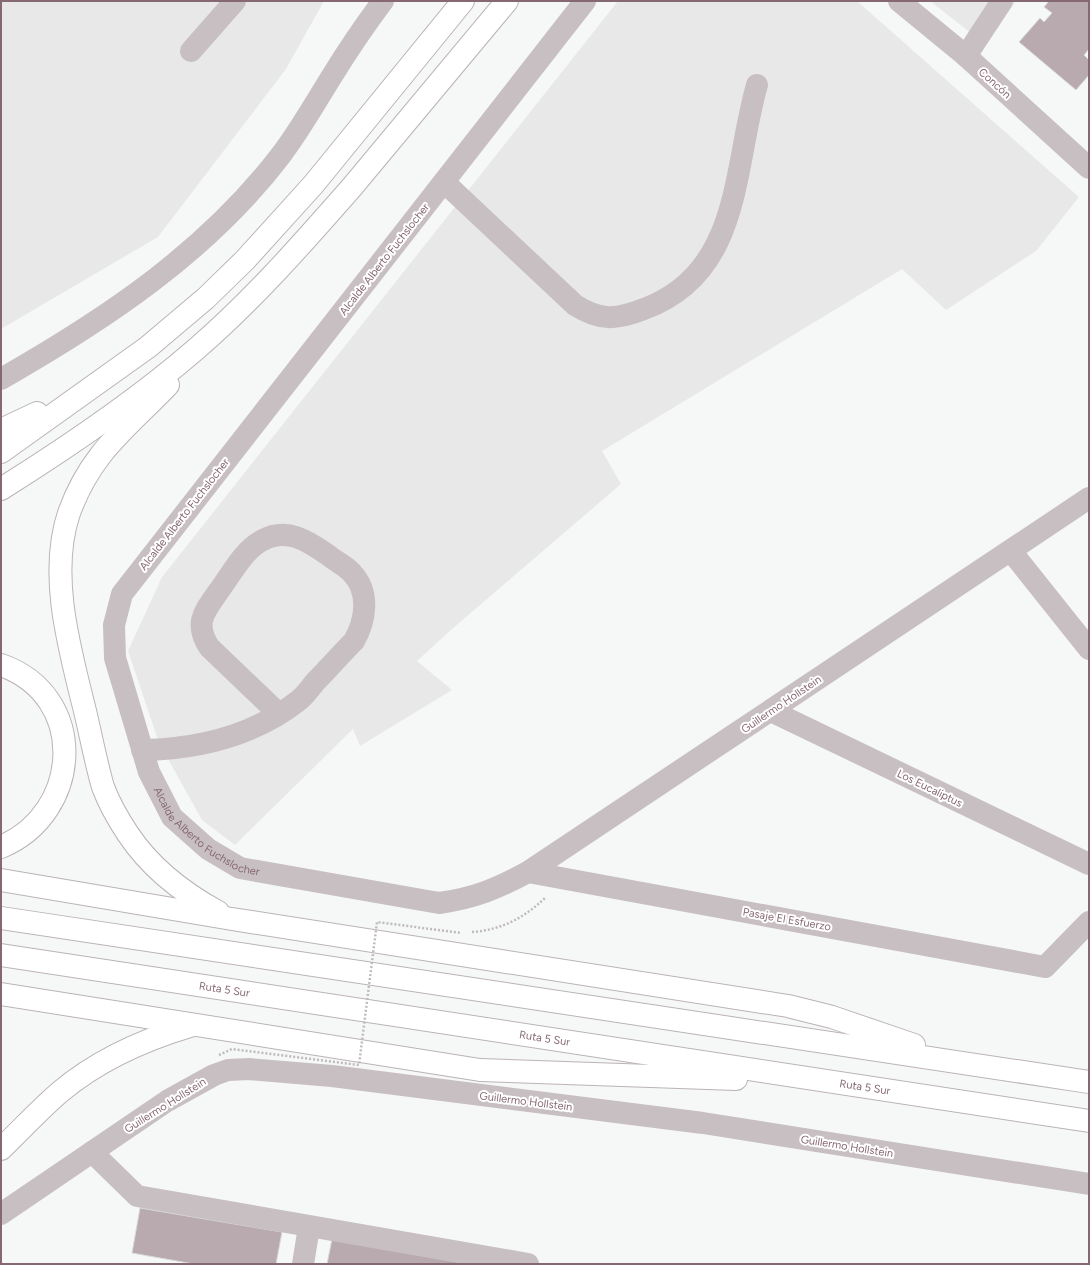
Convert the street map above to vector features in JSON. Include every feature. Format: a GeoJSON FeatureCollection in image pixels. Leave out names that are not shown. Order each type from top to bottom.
{"type":"FeatureCollection","features":[{"type":"Feature","properties":{"kind":"highway"},"geometry":{"type":"LineString","coordinates":[[1,452],[89,390],[177,324],[245,260],[313,185],[463,1]]}},
{"type":"Feature","properties":{"kind":"highway"},"geometry":{"type":"LineString","coordinates":[[1,489],[89,430],[195,350],[266,283],[298,250],[405,125],[507,1]]}},
{"type":"Feature","properties":{"kind":"highway"},"geometry":{"type":"LineString","coordinates":[[195,350],[178,374],[140,414],[120,431],[103,450],[88,471],[68,515],[63,537],[60,583],[70,651],[104,787],[115,812],[141,851],[164,875],[185,892],[232,919]]}},
{"type":"Feature","properties":{"kind":"highway"},"geometry":{"type":"LineString","coordinates":[[1,430],[89,390]]}},
{"type":"Feature","properties":{"kind":"highway"},"geometry":{"type":"LineString","coordinates":[[1,666],[32,683],[44,695],[61,724],[65,752],[62,779],[56,795],[47,810],[24,835],[1,847]]}},
{"type":"Feature","properties":{"kind":"highway"},"geometry":{"type":"LineString","coordinates":[[1,880],[232,919],[788,1006],[832,1018],[966,1063]]}},
{"type":"Feature","properties":{"kind":"highway"},"geometry":{"type":"LineString","coordinates":[[1,918],[1089,1082]]}},
{"type":"Feature","properties":{"kind":"highway","name":"Ruta 5 Sur"},"geometry":{"type":"LineString","coordinates":[[1,955],[1089,1121]]}},
{"type":"Feature","properties":{"kind":"highway"},"geometry":{"type":"LineString","coordinates":[[1,994],[480,1070],[839,1083]]}},
{"type":"Feature","properties":{"kind":"highway"},"geometry":{"type":"LineString","coordinates":[[1,1149],[42,1108],[82,1075],[134,1046],[163,1034],[194,1024]]}},
{"type":"Feature","properties":{"kind":"street"},"geometry":{"type":"LineString","coordinates":[[191,51],[235,1]]}},
{"type":"Feature","properties":{"kind":"street"},"geometry":{"type":"LineString","coordinates":[[1,379],[106,316],[184,256],[233,211],[302,128],[332,76],[383,1]]}},
{"type":"Feature","properties":{"kind":"street","name":"Alcalde Alberto Fuchslocher"},"geometry":{"type":"LineString","coordinates":[[467,899],[439,903],[240,868],[208,849],[172,817],[149,772],[114,658],[114,625],[122,594],[585,1]]}},
{"type":"Feature","properties":{"kind":"street","name":"Concón"},"geometry":{"type":"LineString","coordinates":[[899,1],[966,56],[1089,168]]}},
{"type":"Feature","properties":{"kind":"street"},"geometry":{"type":"LineString","coordinates":[[966,56],[1002,1]]}},
{"type":"Feature","properties":{"kind":"street"},"geometry":{"type":"LineString","coordinates":[[444,182],[575,305],[586,312],[598,316],[620,317],[630,315],[667,298],[684,286],[711,255],[728,220],[757,84]]}},
{"type":"Feature","properties":{"kind":"street","name":"Guillermo Hollstein"},"geometry":{"type":"LineString","coordinates":[[467,899],[496,889],[528,872],[1089,498]]}},
{"type":"Feature","properties":{"kind":"street"},"geometry":{"type":"LineString","coordinates":[[142,750],[173,749],[215,742],[259,725],[279,714],[298,701],[354,641],[360,632],[365,611],[364,597],[360,584],[352,573],[303,538],[285,535],[264,539],[248,552],[204,613],[201,626],[205,640],[209,647],[279,714]]}},
{"type":"Feature","properties":{"kind":"street"},"geometry":{"type":"LineString","coordinates":[[1011,551],[1089,649]]}},
{"type":"Feature","properties":{"kind":"street","name":"Los Eucaliptus"},"geometry":{"type":"LineString","coordinates":[[771,711],[1089,864]]}},
{"type":"Feature","properties":{"kind":"street","name":"Pasaje El Esfuerzo"},"geometry":{"type":"LineString","coordinates":[[528,872],[1045,966],[1089,922]]}},
{"type":"Feature","properties":{"kind":"street","name":"Guillermo Hollstein"},"geometry":{"type":"LineString","coordinates":[[1,1214],[167,1101],[214,1075],[228,1070],[249,1069],[332,1076],[703,1123],[1089,1184]]}},
{"type":"Feature","properties":{"kind":"street"},"geometry":{"type":"LineString","coordinates":[[92,1152],[137,1196],[516,1263]]}},
{"type":"Feature","properties":{"kind":"street"},"geometry":{"type":"LineString","coordinates":[[303,1264],[309,1227]]}},
{"type":"Feature","properties":{"kind":"path"},"geometry":{"type":"LineString","coordinates":[[219,1055],[232,1049],[359,1065],[377,922],[461,933],[487,931],[508,925],[537,906],[553,891],[561,877]]}},
{"type":"Feature","properties":{"kind":"shaded area"},"geometry":{"type":"Polygon","coordinates":[[[1,1],[324,1],[286,69],[158,237],[1,329],[1,1]]]}},
{"type":"Feature","properties":{"kind":"shaded area"},"geometry":{"type":"Polygon","coordinates":[[[618,1],[857,1],[1079,197],[1036,251],[946,310],[902,269],[602,451],[621,484],[452,629],[417,661],[452,690],[360,746],[353,729],[235,845],[202,820],[159,743],[128,651],[162,577],[618,1]]]}},
{"type":"Feature","properties":{"kind":"shaded area"},"geometry":{"type":"Polygon","coordinates":[[[930,1],[1016,1],[986,45],[930,1]]]}},
{"type":"Feature","properties":{"kind":"building"},"geometry":{"type":"Polygon","coordinates":[[[1049,1],[1089,1],[1089,49],[1084,55],[1089,60],[1089,75],[1076,90],[1019,42],[1040,18],[1044,22],[1052,13],[1044,7],[1049,1]]]}},
{"type":"Feature","properties":{"kind":"building"},"geometry":{"type":"Polygon","coordinates":[[[140,1208],[282,1232],[276,1264],[194,1264],[132,1253],[140,1208]]]}},
{"type":"Feature","properties":{"kind":"building"},"geometry":{"type":"Polygon","coordinates":[[[332,1239],[473,1264],[327,1264],[332,1239]]]}}]}
